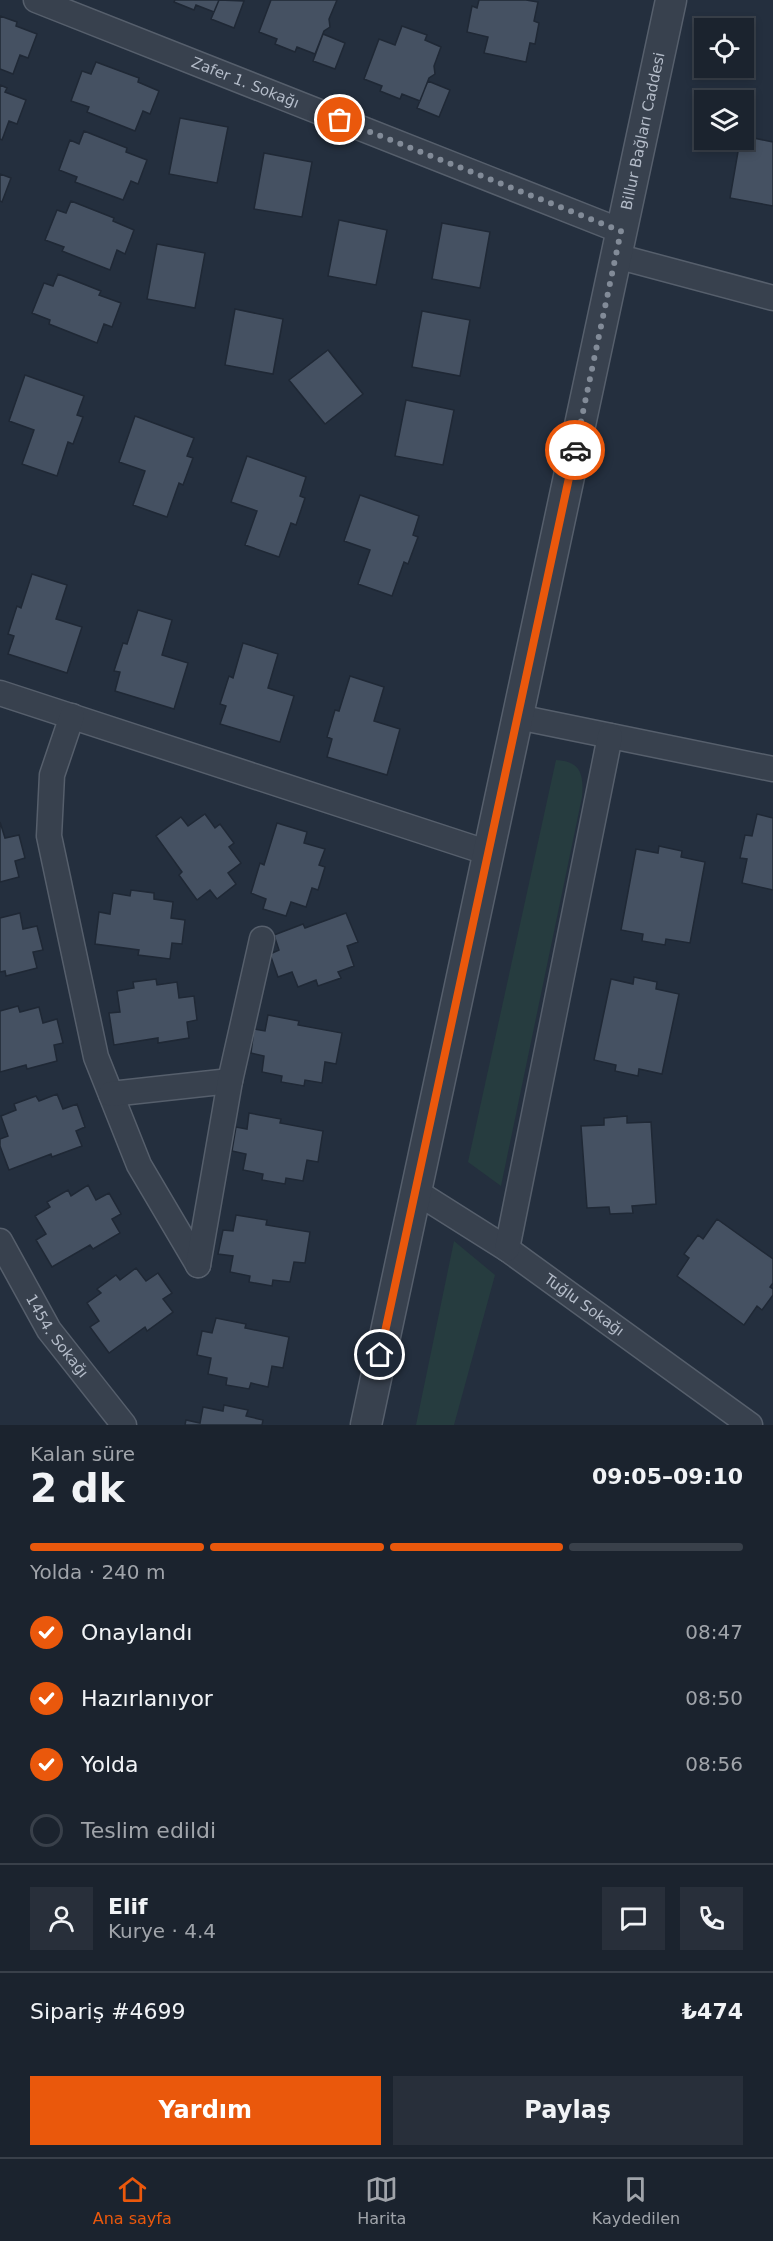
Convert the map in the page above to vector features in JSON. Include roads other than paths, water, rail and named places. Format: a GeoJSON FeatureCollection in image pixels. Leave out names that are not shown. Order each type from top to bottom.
{"type":"FeatureCollection","features":[{"type":"Feature","properties":{"kind":"street","name":"Zafer 1. Sokağı"},"geometry":{"type":"LineString","coordinates":[[36,0],[619,244],[773,298]]}},
{"type":"Feature","properties":{"kind":"street","name":"Billur Bağları Caddesi"},"geometry":{"type":"LineString","coordinates":[[366,1425],[671,0]]}},
{"type":"Feature","properties":{"kind":"street"},"geometry":{"type":"LineString","coordinates":[[0,693],[489,853]]}},
{"type":"Feature","properties":{"kind":"street"},"geometry":{"type":"LineString","coordinates":[[72,716],[52,774],[49,836],[96,1057],[139,1165],[198,1265],[230,1081],[262,939]]}},
{"type":"Feature","properties":{"kind":"street"},"geometry":{"type":"LineString","coordinates":[[518,717],[773,769]]}},
{"type":"Feature","properties":{"kind":"street"},"geometry":{"type":"LineString","coordinates":[[507,1249],[610,736]]}},
{"type":"Feature","properties":{"kind":"street"},"geometry":{"type":"LineString","coordinates":[[111,1094],[230,1081]]}},
{"type":"Feature","properties":{"kind":"street","name":"Tuğlu Sokağı"},"geometry":{"type":"LineString","coordinates":[[415,1191],[507,1249],[750,1425]]}},
{"type":"Feature","properties":{"kind":"street","name":"1454. Sokağı"},"geometry":{"type":"LineString","coordinates":[[2,1251],[49,1330],[124,1425]]}}]}
